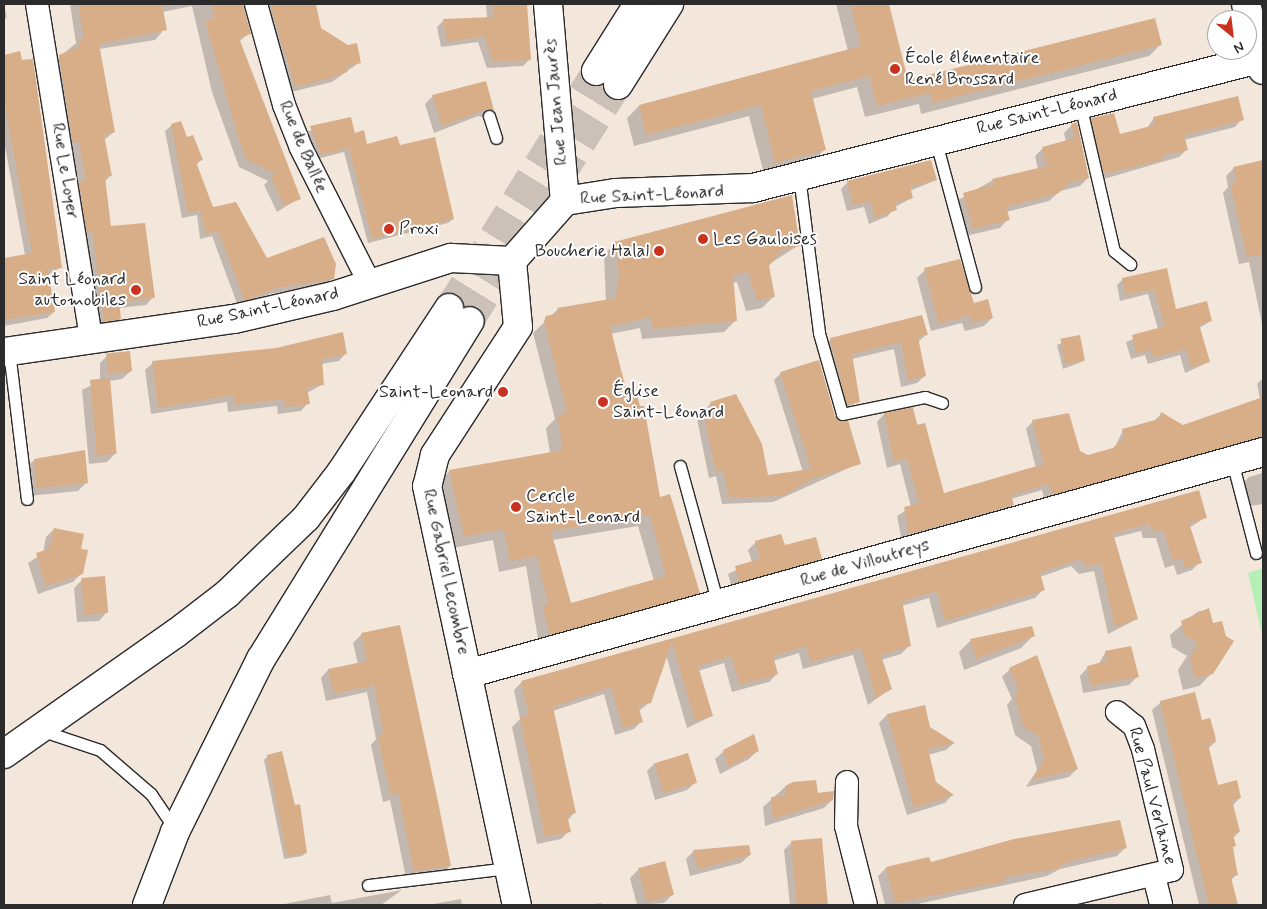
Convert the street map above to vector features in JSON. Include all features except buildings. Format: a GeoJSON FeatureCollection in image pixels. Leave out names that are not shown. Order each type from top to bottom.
{"type":"FeatureCollection","features":[{"type":"Feature","properties":{"kind":"main road","name":"Rue Jean Jaurès"},"geometry":{"type":"LineString","coordinates":[[548,4],[565,201]]}},
{"type":"Feature","properties":{"kind":"main road"},"geometry":{"type":"LineString","coordinates":[[638,4],[607,78],[669,4]]}},
{"type":"Feature","properties":{"kind":"main road"},"geometry":{"type":"LineString","coordinates":[[1246,4],[1262,62]]}},
{"type":"Feature","properties":{"kind":"main road","name":"Rue Saint-Léonard"},"geometry":{"type":"LineString","coordinates":[[6,351],[234,320],[333,296],[369,282],[452,258],[512,261],[565,201],[616,193],[737,190],[1080,104],[1262,62]]}},
{"type":"Feature","properties":{"kind":"main road","name":"Rue Gabriel Lecombre"},"geometry":{"type":"LineString","coordinates":[[512,261],[518,327],[435,455],[427,476],[467,674],[517,905]]}},
{"type":"Feature","properties":{"kind":"main road"},"geometry":{"type":"LineString","coordinates":[[4,754],[227,594],[306,518],[460,315],[261,659],[176,832],[147,905]]}},
{"type":"Feature","properties":{"kind":"main road","name":"Rue de Villoutreys"},"geometry":{"type":"LineString","coordinates":[[467,674],[1263,452]]}},
{"type":"Feature","properties":{"kind":"street","name":"Rue Le Loyer"},"geometry":{"type":"LineString","coordinates":[[37,4],[91,338]]}},
{"type":"Feature","properties":{"kind":"street","name":"Rue de Ballée"},"geometry":{"type":"LineString","coordinates":[[256,4],[284,106],[301,148],[369,282]]}},
{"type":"Feature","properties":{"kind":"street","name":"Rue Paul Verlaine"},"geometry":{"type":"LineString","coordinates":[[1025,905],[1154,876],[1172,870],[1143,749],[1134,726],[1117,712]]}},
{"type":"Feature","properties":{"kind":"street"},"geometry":{"type":"LineString","coordinates":[[847,782],[846,826],[866,905]]}},
{"type":"Feature","properties":{"kind":"street","name":"Rue Paul Verlaine"},"geometry":{"type":"LineString","coordinates":[[1154,876],[1161,905]]}},
{"type":"Feature","properties":{"kind":"lane"},"geometry":{"type":"LineString","coordinates":[[1080,104],[1114,251],[1130,264]]}},
{"type":"Feature","properties":{"kind":"lane"},"geometry":{"type":"LineString","coordinates":[[489,116],[496,138]]}},
{"type":"Feature","properties":{"kind":"lane"},"geometry":{"type":"LineString","coordinates":[[936,140],[975,287]]}},
{"type":"Feature","properties":{"kind":"lane"},"geometry":{"type":"LineString","coordinates":[[799,176],[819,333],[842,414],[925,397],[942,403]]}},
{"type":"Feature","properties":{"kind":"lane"},"geometry":{"type":"LineString","coordinates":[[6,351],[27,499]]}},
{"type":"Feature","properties":{"kind":"lane"},"geometry":{"type":"LineString","coordinates":[[1232,460],[1256,553]]}},
{"type":"Feature","properties":{"kind":"lane"},"geometry":{"type":"LineString","coordinates":[[680,466],[718,604]]}},
{"type":"Feature","properties":{"kind":"lane"},"geometry":{"type":"LineString","coordinates":[[37,730],[100,750],[151,794],[176,832]]}},
{"type":"Feature","properties":{"kind":"lane"},"geometry":{"type":"LineString","coordinates":[[368,884],[509,868]]}},
{"type":"Feature","properties":{"kind":"green space"},"geometry":{"type":"Polygon","coordinates":[[[1263,568],[1263,639],[1248,573],[1263,568]]]}},
{"type":"Feature","properties":{"kind":"tunnel"},"geometry":{"type":"LineString","coordinates":[[449,308],[596,71]]}},
{"type":"Feature","properties":{"kind":"tunnel"},"geometry":{"type":"LineString","coordinates":[[470,321],[618,85]]}},
{"type":"Feature","properties":{"kind":"place","name":"École élémentaire René Brossard"},"geometry":{"type":"Point","coordinates":[895,69]}},
{"type":"Feature","properties":{"kind":"place","name":"Proxi"},"geometry":{"type":"Point","coordinates":[389,229]}},
{"type":"Feature","properties":{"kind":"place","name":"Les Gauloises"},"geometry":{"type":"Point","coordinates":[703,239]}},
{"type":"Feature","properties":{"kind":"place","name":"Boucherie Halal"},"geometry":{"type":"Point","coordinates":[659,251]}},
{"type":"Feature","properties":{"kind":"place","name":"Saint Léonard automobiles"},"geometry":{"type":"Point","coordinates":[136,290]}},
{"type":"Feature","properties":{"kind":"place","name":"Saint-Leonard"},"geometry":{"type":"Point","coordinates":[503,392]}},
{"type":"Feature","properties":{"kind":"place","name":"Église Saint-Léonard"},"geometry":{"type":"Point","coordinates":[603,402]}},
{"type":"Feature","properties":{"kind":"place","name":"Cercle Saint-Leonard"},"geometry":{"type":"Point","coordinates":[516,507]}}]}
